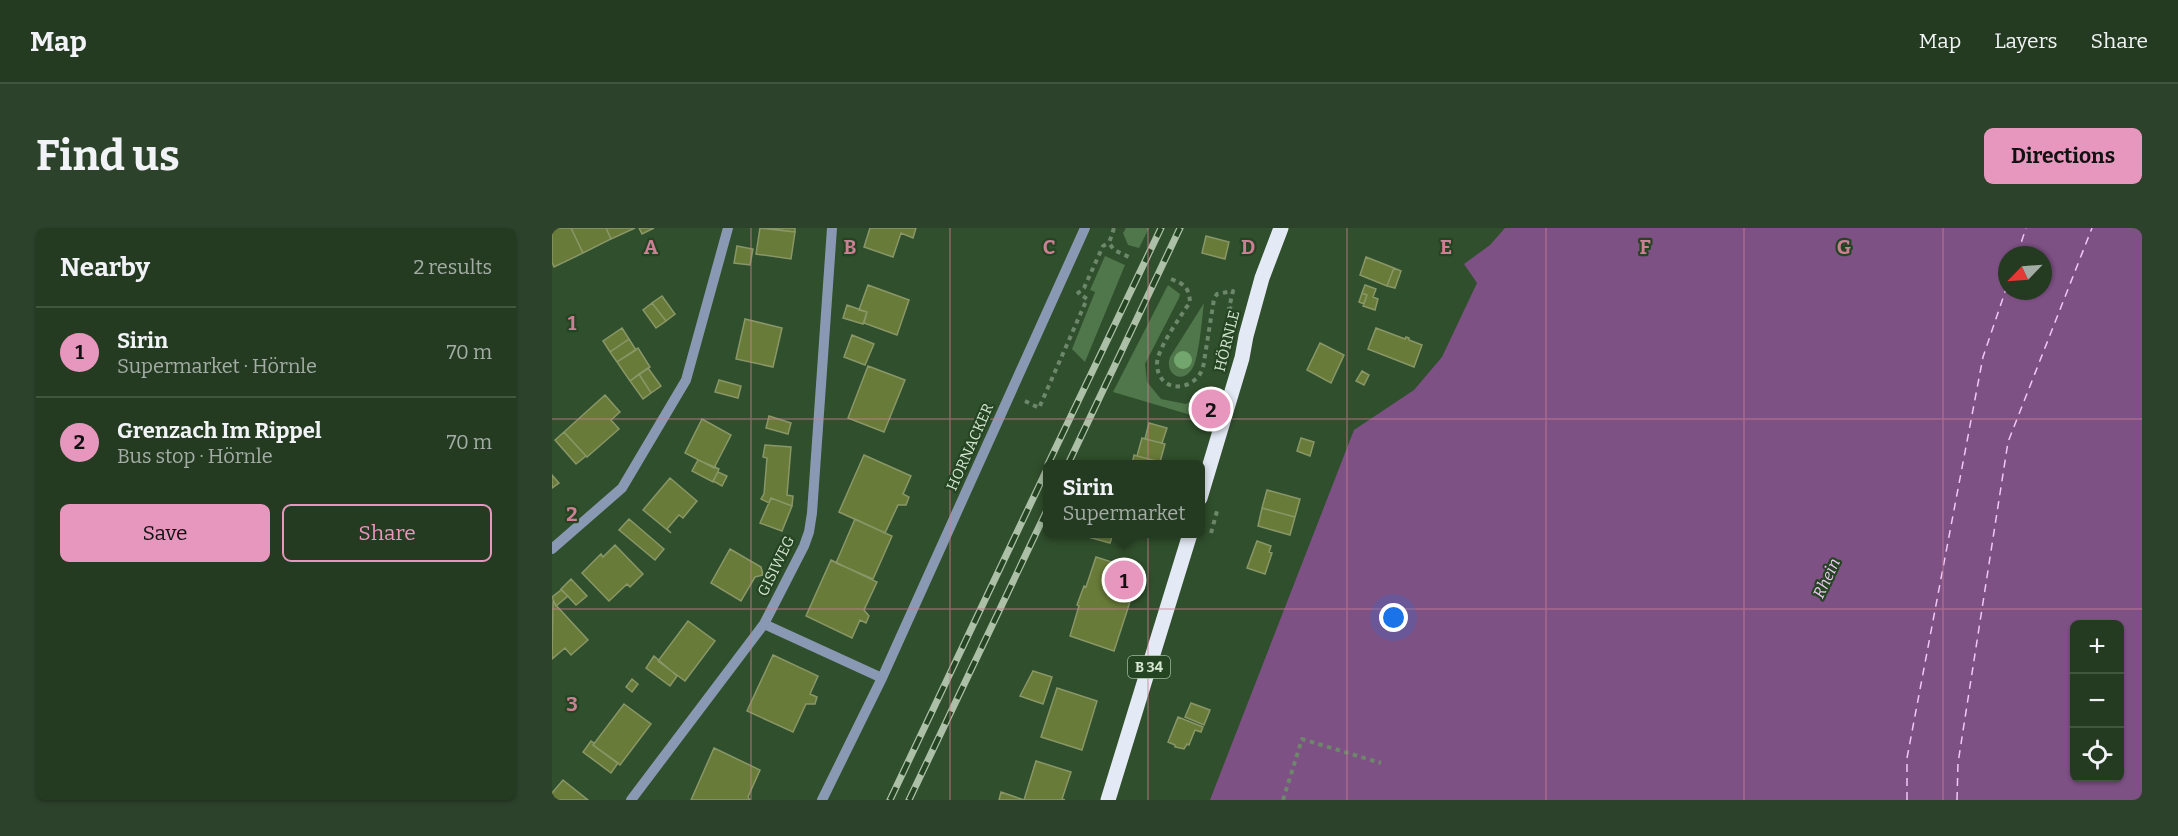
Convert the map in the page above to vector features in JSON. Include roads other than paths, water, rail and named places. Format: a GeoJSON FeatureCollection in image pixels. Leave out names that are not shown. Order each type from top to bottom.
{"type":"FeatureCollection","features":[{"type":"Feature","properties":{"kind":"main road","name":"HÖRNLE"},"geometry":{"type":"LineString","coordinates":[[1205,481],[1242,358],[1262,278],[1281,228]]}},
{"type":"Feature","properties":{"kind":"main road","name":"B 34"},"geometry":{"type":"LineString","coordinates":[[1108,800],[1189,538]]}},
{"type":"Feature","properties":{"kind":"street"},"geometry":{"type":"LineString","coordinates":[[552,549],[622,488],[686,380],[728,228]]}},
{"type":"Feature","properties":{"kind":"street","name":"GISIWEG"},"geometry":{"type":"LineString","coordinates":[[631,800],[764,624],[809,532],[832,228]]}},
{"type":"Feature","properties":{"kind":"street","name":"HORNACKER"},"geometry":{"type":"LineString","coordinates":[[822,800],[882,678],[1085,228]]}},
{"type":"Feature","properties":{"kind":"street"},"geometry":{"type":"LineString","coordinates":[[764,624],[882,678]]}},
{"type":"Feature","properties":{"kind":"water","name":"Rhein"},"geometry":{"type":"Polygon","coordinates":[[[1505,228],[2142,228],[2142,800],[1210,800],[1354,430],[1414,390],[1442,357],[1477,283],[1464,264],[1490,245],[1505,228]]]}},
{"type":"Feature","properties":{"kind":"railway"},"geometry":{"type":"LineString","coordinates":[[1050,460],[1161,228]]}},
{"type":"Feature","properties":{"kind":"railway"},"geometry":{"type":"LineString","coordinates":[[1070,460],[1180,228]]}},
{"type":"Feature","properties":{"kind":"railway"},"geometry":{"type":"LineString","coordinates":[[890,800],[1043,478]]}},
{"type":"Feature","properties":{"kind":"railway"},"geometry":{"type":"LineString","coordinates":[[909,800],[1043,519]]}},
{"type":"Feature","properties":{"kind":"place","name":"Grenzach Im Rippel"},"geometry":{"type":"Point","coordinates":[1211,409]}},
{"type":"Feature","properties":{"kind":"place","name":"Sirin"},"geometry":{"type":"Point","coordinates":[1124,580]}}]}
